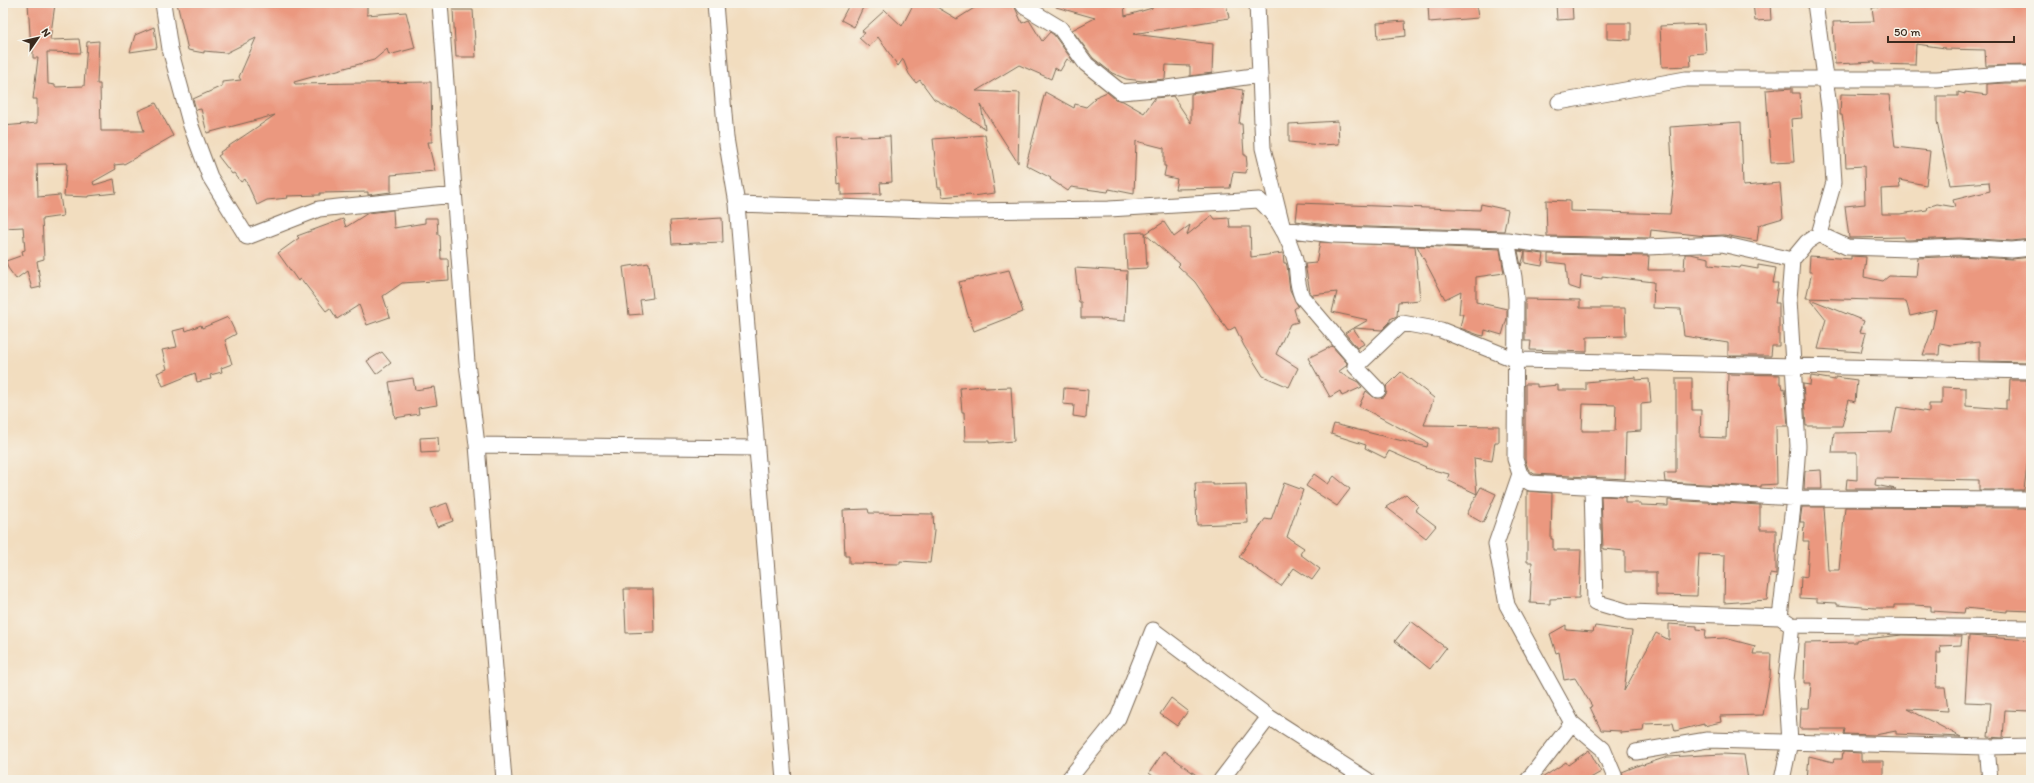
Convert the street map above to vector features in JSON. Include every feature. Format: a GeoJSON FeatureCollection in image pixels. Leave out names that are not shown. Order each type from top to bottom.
{"type":"FeatureCollection","features":[{"type":"Feature","properties":{"kind":"street"},"geometry":{"type":"LineString","coordinates":[[163,3],[170,48],[191,126],[210,177],[247,237],[319,209],[454,195]]}},
{"type":"Feature","properties":{"kind":"street"},"geometry":{"type":"LineString","coordinates":[[440,3],[467,364],[478,445],[504,780]]}},
{"type":"Feature","properties":{"kind":"street"},"geometry":{"type":"LineString","coordinates":[[715,3],[726,138],[737,204],[784,780]]}},
{"type":"Feature","properties":{"kind":"street"},"geometry":{"type":"LineString","coordinates":[[1022,3],[1024,7],[1060,28],[1086,64],[1121,92],[1167,88],[1260,75]]}},
{"type":"Feature","properties":{"kind":"street"},"geometry":{"type":"LineString","coordinates":[[1257,3],[1263,148],[1283,229],[1296,264],[1297,285],[1302,297],[1360,364]]}},
{"type":"Feature","properties":{"kind":"street"},"geometry":{"type":"LineString","coordinates":[[1782,780],[1790,742],[1786,680],[1786,621],[1798,446],[1789,300],[1792,260],[1807,242],[1819,234],[1834,182],[1829,107],[1815,3]]}},
{"type":"Feature","properties":{"kind":"street"},"geometry":{"type":"LineString","coordinates":[[1559,102],[1686,79],[1937,79],[2005,74],[2031,74]]}},
{"type":"Feature","properties":{"kind":"street"},"geometry":{"type":"LineString","coordinates":[[737,204],[962,211],[1109,209],[1260,200],[1271,211],[1283,229],[1334,235],[1507,240],[1544,245],[1647,247],[1722,244],[1792,260]]}},
{"type":"Feature","properties":{"kind":"street"},"geometry":{"type":"LineString","coordinates":[[1819,234],[1847,247],[1909,249],[1959,247],[2012,250],[2031,248]]}},
{"type":"Feature","properties":{"kind":"street"},"geometry":{"type":"LineString","coordinates":[[1507,240],[1514,277],[1516,298],[1515,460],[1520,474],[1530,482],[1592,487],[1794,498],[2031,500]]}},
{"type":"Feature","properties":{"kind":"street"},"geometry":{"type":"LineString","coordinates":[[1378,390],[1355,366],[1360,364],[1390,336],[1402,322],[1441,330],[1516,360],[2031,371]]}},
{"type":"Feature","properties":{"kind":"street"},"geometry":{"type":"LineString","coordinates":[[478,445],[756,448]]}},
{"type":"Feature","properties":{"kind":"street"},"geometry":{"type":"LineString","coordinates":[[1520,474],[1496,544],[1507,605],[1572,723],[1603,750],[1616,780]]}},
{"type":"Feature","properties":{"kind":"street"},"geometry":{"type":"LineString","coordinates":[[1592,487],[1595,602],[1629,612],[1786,621],[2031,628]]}},
{"type":"Feature","properties":{"kind":"street"},"geometry":{"type":"LineString","coordinates":[[1068,780],[1118,718],[1153,630],[1269,717],[1365,780]]}},
{"type":"Feature","properties":{"kind":"street"},"geometry":{"type":"LineString","coordinates":[[1221,780],[1269,717]]}},
{"type":"Feature","properties":{"kind":"street"},"geometry":{"type":"LineString","coordinates":[[1528,780],[1572,723]]}},
{"type":"Feature","properties":{"kind":"street"},"geometry":{"type":"LineString","coordinates":[[1636,752],[1707,740],[1987,747],[2031,746]]}},
{"type":"Feature","properties":{"kind":"street"},"geometry":{"type":"LineString","coordinates":[[1987,747],[1990,780]]}},
{"type":"Feature","properties":{"kind":"building"},"geometry":{"type":"Polygon","coordinates":[[[28,3],[55,4],[50,40],[79,39],[81,53],[47,52],[48,84],[55,85],[55,87],[84,86],[87,42],[99,41],[97,84],[100,84],[101,131],[144,131],[138,111],[156,103],[173,136],[124,164],[114,165],[116,169],[93,182],[94,185],[114,179],[116,193],[88,197],[64,196],[67,163],[37,164],[38,197],[60,195],[63,216],[42,219],[44,259],[37,261],[41,287],[32,289],[27,271],[16,279],[8,268],[6,261],[23,255],[22,251],[25,250],[23,227],[3,228],[3,126],[37,123],[37,99],[33,99],[38,58],[33,58],[33,49],[31,49],[28,3]]]}},
{"type":"Feature","properties":{"kind":"building"},"geometry":{"type":"Polygon","coordinates":[[[177,3],[353,3],[354,5],[367,4],[367,15],[406,12],[415,48],[389,55],[387,49],[374,60],[294,82],[295,84],[431,82],[432,142],[428,142],[435,171],[391,175],[391,192],[368,195],[368,192],[320,193],[320,195],[287,196],[288,198],[267,200],[257,205],[245,179],[241,182],[234,173],[232,174],[218,156],[221,154],[220,152],[275,115],[207,133],[201,109],[196,110],[193,99],[222,86],[222,82],[241,80],[239,77],[256,38],[226,53],[204,51],[204,53],[188,50],[177,3]]]}},
{"type":"Feature","properties":{"kind":"building"},"geometry":{"type":"Polygon","coordinates":[[[850,3],[865,3],[854,27],[841,20],[850,3]]]}},
{"type":"Feature","properties":{"kind":"building"},"geometry":{"type":"Polygon","coordinates":[[[914,3],[930,3],[957,19],[982,3],[1013,3],[1022,23],[1029,20],[1042,41],[1050,32],[1054,35],[1075,64],[1067,59],[1060,71],[1055,68],[1051,79],[1019,65],[976,91],[1020,93],[1018,163],[981,105],[985,129],[960,112],[934,99],[920,80],[916,83],[909,74],[903,59],[898,66],[878,37],[869,47],[859,38],[865,33],[862,31],[885,10],[902,26],[914,3]]]}},
{"type":"Feature","properties":{"kind":"building"},"geometry":{"type":"Polygon","coordinates":[[[1056,3],[1124,3],[1125,16],[1152,8],[1152,3],[1226,3],[1229,18],[1133,34],[1213,44],[1212,73],[1190,76],[1190,66],[1166,65],[1165,79],[1143,81],[1126,79],[1112,73],[1093,58],[1072,30],[1095,18],[1056,7],[1056,3]]]}},
{"type":"Feature","properties":{"kind":"building"},"geometry":{"type":"Polygon","coordinates":[[[1476,3],[1478,18],[1429,22],[1428,4],[1476,3]]]}},
{"type":"Feature","properties":{"kind":"building"},"geometry":{"type":"Polygon","coordinates":[[[1556,3],[1572,3],[1573,19],[1557,20],[1556,3]]]}},
{"type":"Feature","properties":{"kind":"building"},"geometry":{"type":"Polygon","coordinates":[[[1753,3],[1770,3],[1771,20],[1755,21],[1753,3]]]}},
{"type":"Feature","properties":{"kind":"building"},"geometry":{"type":"Polygon","coordinates":[[[1880,3],[2031,3],[2031,65],[1986,66],[1985,50],[1945,49],[1916,44],[1915,65],[1875,64],[1875,62],[1835,64],[1833,22],[1874,21],[1872,8],[1881,6],[1880,3]]]}},
{"type":"Feature","properties":{"kind":"building"},"geometry":{"type":"Polygon","coordinates":[[[453,10],[473,10],[476,57],[456,57],[453,10]]]}},
{"type":"Feature","properties":{"kind":"building"},"geometry":{"type":"Polygon","coordinates":[[[1405,21],[1406,36],[1378,39],[1377,23],[1405,21]]]}},
{"type":"Feature","properties":{"kind":"building"},"geometry":{"type":"Polygon","coordinates":[[[1607,23],[1631,23],[1631,40],[1607,39],[1607,23]]]}},
{"type":"Feature","properties":{"kind":"building"},"geometry":{"type":"Polygon","coordinates":[[[1704,24],[1706,53],[1690,54],[1691,66],[1662,67],[1660,26],[1704,24]]]}},
{"type":"Feature","properties":{"kind":"building"},"geometry":{"type":"Polygon","coordinates":[[[154,27],[157,48],[130,52],[135,35],[154,27]]]}},
{"type":"Feature","properties":{"kind":"building"},"geometry":{"type":"Polygon","coordinates":[[[2031,83],[2031,239],[2012,241],[1960,238],[1904,240],[1904,237],[1849,238],[1845,206],[1865,204],[1864,166],[1846,167],[1844,127],[1842,115],[1840,115],[1841,94],[1889,95],[1895,147],[1930,151],[1926,185],[1899,180],[1900,188],[1881,189],[1882,214],[1900,214],[1927,210],[1928,207],[1937,204],[1955,207],[1953,200],[1990,191],[1989,182],[1950,185],[1937,121],[1937,96],[1958,96],[1958,92],[1965,94],[1965,92],[1987,95],[1987,84],[2031,83]]]}},
{"type":"Feature","properties":{"kind":"building"},"geometry":{"type":"Polygon","coordinates":[[[1230,88],[1243,90],[1239,124],[1242,124],[1244,155],[1246,155],[1247,164],[1246,173],[1233,172],[1230,188],[1175,189],[1177,179],[1164,176],[1166,166],[1164,166],[1164,148],[1136,141],[1134,194],[1109,189],[1108,192],[1071,187],[1068,191],[1050,179],[1051,178],[1026,165],[1045,92],[1074,108],[1075,104],[1086,107],[1095,99],[1093,98],[1107,92],[1115,99],[1123,101],[1144,113],[1155,98],[1173,96],[1191,123],[1191,94],[1230,88]]]}},
{"type":"Feature","properties":{"kind":"building"},"geometry":{"type":"Polygon","coordinates":[[[1792,88],[1792,93],[1800,93],[1802,118],[1791,119],[1794,162],[1771,163],[1766,90],[1792,88]]]}},
{"type":"Feature","properties":{"kind":"building"},"geometry":{"type":"Polygon","coordinates":[[[1338,121],[1339,144],[1320,145],[1289,142],[1289,124],[1338,121]]]}},
{"type":"Feature","properties":{"kind":"building"},"geometry":{"type":"Polygon","coordinates":[[[1741,122],[1743,186],[1780,183],[1783,218],[1759,225],[1757,241],[1724,235],[1706,236],[1651,230],[1650,238],[1547,236],[1546,200],[1570,201],[1570,211],[1670,214],[1674,181],[1670,127],[1741,122]]]}},
{"type":"Feature","properties":{"kind":"building"},"geometry":{"type":"Polygon","coordinates":[[[861,135],[861,137],[890,136],[892,182],[880,183],[881,194],[841,195],[841,184],[838,185],[835,136],[861,135]]]}},
{"type":"Feature","properties":{"kind":"building"},"geometry":{"type":"Polygon","coordinates":[[[985,135],[995,193],[972,196],[970,194],[942,197],[941,188],[938,188],[933,139],[985,135]]]}},
{"type":"Feature","properties":{"kind":"building"},"geometry":{"type":"Polygon","coordinates":[[[1298,203],[1480,210],[1481,204],[1508,210],[1504,231],[1335,226],[1296,221],[1298,203]]]}},
{"type":"Feature","properties":{"kind":"building"},"geometry":{"type":"Polygon","coordinates":[[[393,210],[394,228],[425,223],[425,218],[437,218],[438,235],[440,235],[441,259],[448,259],[449,280],[402,283],[383,296],[390,317],[367,325],[359,305],[337,319],[330,308],[326,311],[301,279],[298,281],[278,253],[299,238],[297,236],[343,219],[346,227],[368,213],[393,210]]]}},
{"type":"Feature","properties":{"kind":"building"},"geometry":{"type":"Polygon","coordinates":[[[1212,215],[1215,219],[1229,218],[1230,227],[1250,227],[1251,257],[1283,253],[1284,263],[1286,263],[1287,266],[1290,290],[1298,306],[1294,309],[1298,322],[1290,324],[1276,354],[1298,368],[1289,387],[1263,376],[1244,346],[1235,327],[1228,331],[1195,282],[1178,266],[1180,264],[1145,234],[1164,222],[1174,237],[1190,225],[1187,235],[1212,215]]]}},
{"type":"Feature","properties":{"kind":"building"},"geometry":{"type":"Polygon","coordinates":[[[722,218],[723,242],[672,244],[670,221],[722,218]]]}},
{"type":"Feature","properties":{"kind":"building"},"geometry":{"type":"Polygon","coordinates":[[[1145,232],[1147,268],[1127,269],[1125,233],[1145,232]]]}},
{"type":"Feature","properties":{"kind":"building"},"geometry":{"type":"Polygon","coordinates":[[[1320,242],[1415,246],[1420,300],[1398,302],[1397,316],[1390,319],[1390,322],[1382,330],[1354,328],[1368,320],[1332,312],[1337,292],[1312,295],[1310,292],[1305,264],[1316,263],[1320,242]]]}},
{"type":"Feature","properties":{"kind":"building"},"geometry":{"type":"Polygon","coordinates":[[[1417,246],[1500,249],[1504,273],[1476,277],[1476,302],[1507,309],[1507,318],[1502,335],[1485,330],[1484,336],[1460,328],[1463,314],[1459,314],[1461,291],[1445,299],[1417,246]]]}},
{"type":"Feature","properties":{"kind":"building"},"geometry":{"type":"Polygon","coordinates":[[[1518,251],[1544,254],[1542,266],[1525,263],[1525,252],[1521,266],[1518,251]]]}},
{"type":"Feature","properties":{"kind":"building"},"geometry":{"type":"Polygon","coordinates":[[[1548,254],[1649,256],[1648,270],[1684,270],[1685,254],[1709,258],[1709,265],[1740,268],[1741,266],[1758,269],[1758,265],[1776,268],[1773,283],[1778,283],[1775,303],[1779,303],[1779,346],[1772,346],[1771,356],[1728,356],[1728,343],[1684,336],[1681,309],[1653,308],[1654,282],[1602,276],[1602,279],[1581,276],[1580,290],[1568,286],[1566,264],[1548,262],[1548,254]]]}},
{"type":"Feature","properties":{"kind":"building"},"geometry":{"type":"Polygon","coordinates":[[[1810,256],[1851,259],[1851,256],[1866,257],[1864,277],[1883,281],[1889,276],[1916,277],[1918,258],[1959,256],[2012,259],[2031,257],[2031,311],[2029,311],[2026,356],[2029,357],[2029,362],[1979,361],[1979,342],[1951,345],[1940,343],[1939,355],[1923,355],[1932,330],[1936,310],[1910,316],[1906,301],[1806,298],[1812,272],[1809,272],[1810,256]]]}},
{"type":"Feature","properties":{"kind":"building"},"geometry":{"type":"Polygon","coordinates":[[[649,263],[653,298],[640,300],[642,314],[629,315],[623,267],[649,263]]]}},
{"type":"Feature","properties":{"kind":"building"},"geometry":{"type":"Polygon","coordinates":[[[1075,268],[1127,271],[1125,321],[1100,319],[1101,318],[1081,318],[1081,302],[1079,302],[1075,268]]]}},
{"type":"Feature","properties":{"kind":"building"},"geometry":{"type":"Polygon","coordinates":[[[1009,270],[1023,312],[974,331],[959,282],[1009,270]]]}},
{"type":"Feature","properties":{"kind":"building"},"geometry":{"type":"Polygon","coordinates":[[[1525,299],[1580,300],[1580,308],[1625,308],[1626,336],[1587,337],[1587,352],[1530,350],[1531,341],[1525,341],[1525,299]]]}},
{"type":"Feature","properties":{"kind":"building"},"geometry":{"type":"Polygon","coordinates":[[[1810,299],[1864,321],[1860,332],[1866,333],[1861,352],[1818,349],[1826,319],[1810,299]]]}},
{"type":"Feature","properties":{"kind":"building"},"geometry":{"type":"Polygon","coordinates":[[[228,317],[236,334],[225,340],[232,364],[221,368],[222,372],[210,375],[211,379],[197,382],[195,373],[163,386],[157,373],[167,369],[162,350],[177,347],[173,331],[185,328],[186,331],[201,325],[202,328],[228,317]]]}},
{"type":"Feature","properties":{"kind":"building"},"geometry":{"type":"Polygon","coordinates":[[[1353,328],[1364,344],[1357,348],[1345,333],[1353,328]]]}},
{"type":"Feature","properties":{"kind":"building"},"geometry":{"type":"Polygon","coordinates":[[[1332,346],[1347,363],[1346,366],[1338,372],[1358,382],[1362,387],[1342,396],[1340,391],[1330,397],[1308,358],[1332,346]]]}},
{"type":"Feature","properties":{"kind":"building"},"geometry":{"type":"Polygon","coordinates":[[[382,352],[391,363],[376,374],[367,361],[382,352]]]}},
{"type":"Feature","properties":{"kind":"building"},"geometry":{"type":"Polygon","coordinates":[[[1401,372],[1434,398],[1424,425],[1499,426],[1499,442],[1495,442],[1492,461],[1474,458],[1477,494],[1447,480],[1449,474],[1425,468],[1426,467],[1389,451],[1385,458],[1365,448],[1366,445],[1331,434],[1334,424],[1427,447],[1428,443],[1359,406],[1366,391],[1375,398],[1384,397],[1387,392],[1386,387],[1401,372]]]}},
{"type":"Feature","properties":{"kind":"building"},"geometry":{"type":"Polygon","coordinates":[[[1728,374],[1780,375],[1780,384],[1782,384],[1783,389],[1785,388],[1788,426],[1776,426],[1777,484],[1761,485],[1761,487],[1665,482],[1664,473],[1676,473],[1676,378],[1692,378],[1692,410],[1701,410],[1700,437],[1726,438],[1728,374]]]}},
{"type":"Feature","properties":{"kind":"building"},"geometry":{"type":"Polygon","coordinates":[[[1811,376],[1835,380],[1835,377],[1857,380],[1855,402],[1849,400],[1842,426],[1806,426],[1803,384],[1810,385],[1811,376]]]}},
{"type":"Feature","properties":{"kind":"building"},"geometry":{"type":"Polygon","coordinates":[[[1636,377],[1636,380],[1649,379],[1651,403],[1641,404],[1641,431],[1626,432],[1625,479],[1534,474],[1528,469],[1525,460],[1525,384],[1537,384],[1537,387],[1558,385],[1558,390],[1586,390],[1586,382],[1636,377]],[[1583,404],[1582,431],[1615,431],[1616,405],[1583,404]]]}},
{"type":"Feature","properties":{"kind":"building"},"geometry":{"type":"Polygon","coordinates":[[[413,378],[415,390],[434,387],[437,405],[418,408],[419,414],[395,418],[389,382],[413,378]]]}},
{"type":"Feature","properties":{"kind":"building"},"geometry":{"type":"Polygon","coordinates":[[[2010,380],[2027,380],[2027,385],[2031,386],[2031,434],[2024,490],[1979,490],[1979,480],[1876,478],[1875,485],[1896,489],[1846,489],[1847,479],[1857,480],[1857,453],[1832,453],[1834,433],[1892,432],[1897,407],[1929,412],[1929,404],[1942,404],[1942,387],[1966,388],[1966,406],[2006,409],[2006,400],[2009,400],[2010,380]]]}},
{"type":"Feature","properties":{"kind":"building"},"geometry":{"type":"Polygon","coordinates":[[[984,386],[985,388],[1011,387],[1014,441],[989,443],[989,441],[965,441],[964,412],[962,412],[960,388],[984,386]]]}},
{"type":"Feature","properties":{"kind":"building"},"geometry":{"type":"Polygon","coordinates":[[[1064,388],[1088,390],[1086,418],[1073,416],[1074,405],[1063,404],[1064,388]]]}},
{"type":"Feature","properties":{"kind":"building"},"geometry":{"type":"Polygon","coordinates":[[[438,437],[439,452],[421,453],[420,438],[438,437]]]}},
{"type":"Feature","properties":{"kind":"building"},"geometry":{"type":"Polygon","coordinates":[[[1821,470],[1822,489],[1804,489],[1805,471],[1821,470]]]}},
{"type":"Feature","properties":{"kind":"building"},"geometry":{"type":"Polygon","coordinates":[[[1314,474],[1328,484],[1334,476],[1350,489],[1337,506],[1306,486],[1314,474]]]}},
{"type":"Feature","properties":{"kind":"building"},"geometry":{"type":"Polygon","coordinates":[[[1195,483],[1213,483],[1213,485],[1246,484],[1248,523],[1197,525],[1195,483]]]}},
{"type":"Feature","properties":{"kind":"building"},"geometry":{"type":"Polygon","coordinates":[[[1284,483],[1303,490],[1287,537],[1304,548],[1300,554],[1320,569],[1312,580],[1294,568],[1281,586],[1239,557],[1265,519],[1271,520],[1284,483]]]}},
{"type":"Feature","properties":{"kind":"building"},"geometry":{"type":"Polygon","coordinates":[[[1481,487],[1496,494],[1483,523],[1467,514],[1481,487]]]}},
{"type":"Feature","properties":{"kind":"building"},"geometry":{"type":"Polygon","coordinates":[[[1527,491],[1552,493],[1551,539],[1553,539],[1553,550],[1581,550],[1579,598],[1550,599],[1550,604],[1530,603],[1532,562],[1527,562],[1527,491]]]}},
{"type":"Feature","properties":{"kind":"building"},"geometry":{"type":"Polygon","coordinates":[[[1406,494],[1418,506],[1415,510],[1436,526],[1426,538],[1386,507],[1406,494]]]}},
{"type":"Feature","properties":{"kind":"building"},"geometry":{"type":"Polygon","coordinates":[[[1601,496],[1625,497],[1625,503],[1641,503],[1641,505],[1668,506],[1668,500],[1760,505],[1760,530],[1776,530],[1776,575],[1770,574],[1767,600],[1724,603],[1725,555],[1699,554],[1697,596],[1656,595],[1656,572],[1625,572],[1625,551],[1603,549],[1601,496]]]}},
{"type":"Feature","properties":{"kind":"building"},"geometry":{"type":"Polygon","coordinates":[[[447,503],[453,521],[437,527],[430,509],[447,503]]]}},
{"type":"Feature","properties":{"kind":"building"},"geometry":{"type":"Polygon","coordinates":[[[1802,507],[1824,507],[1828,570],[1839,570],[1845,507],[2024,508],[2031,510],[2031,611],[2007,610],[2007,612],[1965,608],[1964,613],[1931,611],[1931,606],[1913,605],[1894,605],[1894,608],[1875,608],[1837,605],[1837,603],[1817,602],[1817,599],[1800,598],[1801,576],[1807,577],[1809,541],[1803,541],[1804,522],[1800,522],[1802,507]]]}},
{"type":"Feature","properties":{"kind":"building"},"geometry":{"type":"Polygon","coordinates":[[[868,509],[869,513],[933,514],[934,531],[930,563],[900,561],[900,564],[849,563],[849,556],[845,556],[843,510],[868,509]]]}},
{"type":"Feature","properties":{"kind":"building"},"geometry":{"type":"Polygon","coordinates":[[[624,589],[653,589],[654,632],[626,633],[624,589]]]}},
{"type":"Feature","properties":{"kind":"building"},"geometry":{"type":"Polygon","coordinates":[[[1411,621],[1446,648],[1430,669],[1395,641],[1411,621]]]}},
{"type":"Feature","properties":{"kind":"building"},"geometry":{"type":"Polygon","coordinates":[[[1669,624],[1697,626],[1697,629],[1706,630],[1705,639],[1725,638],[1755,646],[1753,654],[1771,654],[1770,676],[1763,715],[1720,716],[1721,722],[1704,726],[1704,724],[1675,731],[1673,723],[1644,724],[1643,731],[1621,733],[1621,731],[1601,730],[1590,707],[1592,706],[1575,678],[1564,680],[1559,652],[1556,653],[1550,634],[1566,625],[1566,630],[1593,632],[1595,626],[1632,631],[1624,691],[1656,633],[1669,640],[1669,624]]]}},
{"type":"Feature","properties":{"kind":"building"},"geometry":{"type":"Polygon","coordinates":[[[1902,635],[1962,636],[1961,645],[1940,646],[1941,653],[1937,653],[1936,687],[1945,687],[1948,711],[1908,709],[1961,737],[1896,734],[1896,731],[1875,735],[1844,734],[1845,729],[1800,729],[1801,708],[1809,708],[1811,683],[1804,683],[1805,643],[1856,642],[1856,640],[1902,635]]]}},
{"type":"Feature","properties":{"kind":"building"},"geometry":{"type":"Polygon","coordinates":[[[1969,636],[2031,640],[2031,711],[2005,710],[2003,738],[1988,737],[1991,703],[1965,702],[1969,636]]]}},
{"type":"Feature","properties":{"kind":"building"},"geometry":{"type":"Polygon","coordinates":[[[1171,698],[1188,711],[1177,726],[1160,714],[1171,698]]]}},
{"type":"Feature","properties":{"kind":"building"},"geometry":{"type":"Polygon","coordinates":[[[1589,750],[1601,772],[1587,780],[1539,780],[1566,762],[1568,765],[1589,750]]]}},
{"type":"Feature","properties":{"kind":"building"},"geometry":{"type":"Polygon","coordinates":[[[1164,751],[1203,780],[1158,780],[1149,773],[1164,751]]]}},
{"type":"Feature","properties":{"kind":"building"},"geometry":{"type":"Polygon","coordinates":[[[1843,752],[1861,753],[1861,761],[1883,761],[1883,780],[1807,780],[1809,756],[1833,762],[1834,759],[1842,759],[1843,752]]]}},
{"type":"Feature","properties":{"kind":"building"},"geometry":{"type":"Polygon","coordinates":[[[1722,754],[1744,755],[1748,780],[1625,780],[1622,772],[1642,764],[1643,765],[1667,757],[1722,754]]]}}]}
